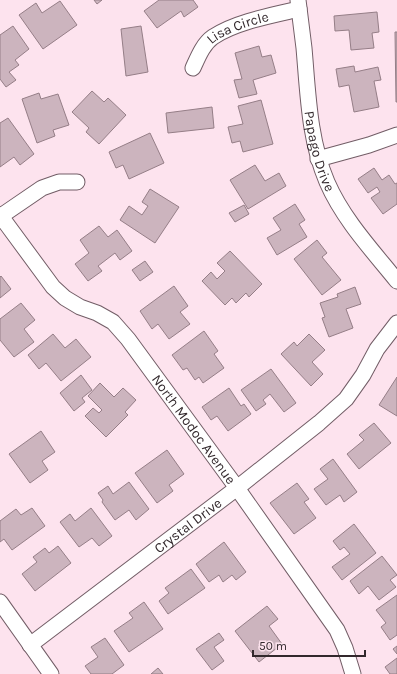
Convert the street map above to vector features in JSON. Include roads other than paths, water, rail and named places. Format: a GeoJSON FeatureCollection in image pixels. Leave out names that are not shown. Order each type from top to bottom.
{"type":"FeatureCollection","features":[{"type":"Feature","properties":{"kind":"street","name":"Lisa Circle"},"geometry":{"type":"LineString","coordinates":[[193,68],[200,52],[212,37],[264,16],[298,5]]}},
{"type":"Feature","properties":{"kind":"street","name":"Papago Drive"},"geometry":{"type":"LineString","coordinates":[[298,5],[309,114],[318,158],[327,183],[340,206],[397,281]]}},
{"type":"Feature","properties":{"kind":"street"},"geometry":{"type":"LineString","coordinates":[[318,158],[369,145],[397,135]]}},
{"type":"Feature","properties":{"kind":"street"},"geometry":{"type":"LineString","coordinates":[[0,215],[42,188],[59,182],[77,182]]}},
{"type":"Feature","properties":{"kind":"street","name":"North Modoc Avenue"},"geometry":{"type":"LineString","coordinates":[[0,215],[53,287],[65,298],[80,307],[97,312],[113,322],[128,339],[236,488],[336,630],[345,648],[354,674]]}},
{"type":"Feature","properties":{"kind":"street","name":"Crystal Drive"},"geometry":{"type":"LineString","coordinates":[[30,645],[319,423],[346,399],[363,375],[377,349],[397,323]]}},
{"type":"Feature","properties":{"kind":"street"},"geometry":{"type":"LineString","coordinates":[[0,602],[52,674]]}}]}
